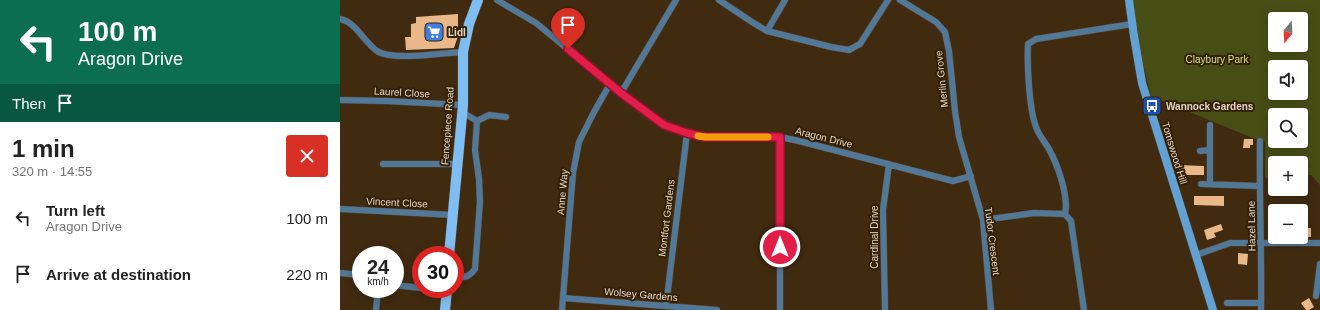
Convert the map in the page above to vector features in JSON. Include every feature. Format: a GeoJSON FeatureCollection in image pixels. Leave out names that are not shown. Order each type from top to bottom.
{"type":"FeatureCollection","features":[{"type":"Feature","properties":{"kind":"main road","name":"Fencepiece Road"},"geometry":{"type":"LineString","coordinates":[[451,246],[456,164],[462,110],[463,52],[469,24],[478,0]]}},
{"type":"Feature","properties":{"kind":"main road"},"geometry":{"type":"LineString","coordinates":[[445,310],[446,298]]}},
{"type":"Feature","properties":{"kind":"street","name":"Aragon Drive"},"geometry":{"type":"LineString","coordinates":[[497,0],[536,23],[621,93],[664,125],[687,133],[705,137],[780,137],[953,181],[971,176]]}},
{"type":"Feature","properties":{"kind":"street"},"geometry":{"type":"LineString","coordinates":[[621,93],[676,0]]}},
{"type":"Feature","properties":{"kind":"street"},"geometry":{"type":"LineString","coordinates":[[719,0],[767,31],[849,50],[860,44],[888,0]]}},
{"type":"Feature","properties":{"kind":"street"},"geometry":{"type":"LineString","coordinates":[[767,31],[785,0]]}},
{"type":"Feature","properties":{"kind":"street","name":"Merlin Grove"},"geometry":{"type":"LineString","coordinates":[[900,0],[936,22],[945,32],[949,52],[959,137],[971,176]]}},
{"type":"Feature","properties":{"kind":"street","name":"Tomswood Hill"},"geometry":{"type":"LineString","coordinates":[[1129,0],[1142,83],[1213,310]]}},
{"type":"Feature","properties":{"kind":"street"},"geometry":{"type":"LineString","coordinates":[[340,19],[347,20],[376,50],[384,55],[403,56],[463,52]]}},
{"type":"Feature","properties":{"kind":"street"},"geometry":{"type":"LineString","coordinates":[[1084,310],[1071,221],[1065,214],[1063,189],[1058,168],[1036,128],[1027,58],[1028,44],[1036,39],[1132,24]]}},
{"type":"Feature","properties":{"kind":"street","name":"Anne Way"},"geometry":{"type":"LineString","coordinates":[[562,310],[573,174],[579,142],[610,84]]}},
{"type":"Feature","properties":{"kind":"street","name":"Laurel Close"},"geometry":{"type":"LineString","coordinates":[[340,100],[462,110],[477,121]]}},
{"type":"Feature","properties":{"kind":"street"},"geometry":{"type":"LineString","coordinates":[[464,278],[470,276],[475,269],[476,263],[480,202],[479,179],[475,150],[477,121],[489,115],[506,116]]}},
{"type":"Feature","properties":{"kind":"street"},"geometry":{"type":"LineString","coordinates":[[1210,124],[1210,184]]}},
{"type":"Feature","properties":{"kind":"street","name":"Montfort Gardens"},"geometry":{"type":"LineString","coordinates":[[666,306],[687,133]]}},
{"type":"Feature","properties":{"kind":"street"},"geometry":{"type":"LineString","coordinates":[[780,137],[780,310]]}},
{"type":"Feature","properties":{"kind":"street","name":"Hazel Lane"},"geometry":{"type":"LineString","coordinates":[[1260,141],[1261,307]]}},
{"type":"Feature","properties":{"kind":"street"},"geometry":{"type":"LineString","coordinates":[[1200,151],[1209,150]]}},
{"type":"Feature","properties":{"kind":"street"},"geometry":{"type":"LineString","coordinates":[[383,164],[456,164]]}},
{"type":"Feature","properties":{"kind":"street","name":"Cardinal Drive"},"geometry":{"type":"LineString","coordinates":[[886,310],[883,210],[889,164]]}},
{"type":"Feature","properties":{"kind":"street","name":"Tudor Crescent"},"geometry":{"type":"LineString","coordinates":[[971,176],[983,220],[991,310]]}},
{"type":"Feature","properties":{"kind":"street"},"geometry":{"type":"LineString","coordinates":[[1201,184],[1260,186]]}},
{"type":"Feature","properties":{"kind":"street","name":"Vincent Close"},"geometry":{"type":"LineString","coordinates":[[340,209],[453,215]]}},
{"type":"Feature","properties":{"kind":"street"},"geometry":{"type":"LineString","coordinates":[[983,220],[1034,214],[1065,214]]}},
{"type":"Feature","properties":{"kind":"street"},"geometry":{"type":"LineString","coordinates":[[1196,255],[1230,243],[1320,243]]}},
{"type":"Feature","properties":{"kind":"street"},"geometry":{"type":"LineString","coordinates":[[1316,296],[1320,264]]}},
{"type":"Feature","properties":{"kind":"street"},"geometry":{"type":"LineString","coordinates":[[340,273],[352,274]]}},
{"type":"Feature","properties":{"kind":"street"},"geometry":{"type":"LineString","coordinates":[[376,310],[377,298]]}},
{"type":"Feature","properties":{"kind":"street","name":"Wolsey Gardens"},"geometry":{"type":"LineString","coordinates":[[564,298],[635,307],[666,306],[717,310]]}},
{"type":"Feature","properties":{"kind":"street"},"geometry":{"type":"LineString","coordinates":[[1227,303],[1261,307]]}},
{"type":"Feature","properties":{"kind":"green space","name":"Claybury Park"},"geometry":{"type":"Polygon","coordinates":[[[1132,0],[1320,0],[1320,185],[1311,175],[1308,175],[1308,156],[1268,156],[1268,178],[1265,178],[1265,141],[1260,141],[1151,96],[1136,35],[1132,0]]]}},
{"type":"Feature","properties":{"kind":"building","name":"Lidl"},"geometry":{"type":"Polygon","coordinates":[[[458,14],[458,36],[454,48],[406,50],[405,37],[411,37],[411,24],[416,23],[416,17],[458,14]]]}},
{"type":"Feature","properties":{"kind":"building"},"geometry":{"type":"Polygon","coordinates":[[[1244,139],[1253,139],[1253,145],[1250,145],[1250,148],[1243,148],[1244,139]]]}},
{"type":"Feature","properties":{"kind":"building"},"geometry":{"type":"Polygon","coordinates":[[[1179,165],[1204,166],[1204,175],[1179,175],[1179,165]]]}},
{"type":"Feature","properties":{"kind":"building"},"geometry":{"type":"Polygon","coordinates":[[[1194,196],[1224,196],[1224,206],[1194,205],[1194,196]]]}},
{"type":"Feature","properties":{"kind":"building"},"geometry":{"type":"Polygon","coordinates":[[[1221,224],[1223,230],[1214,233],[1216,237],[1207,240],[1204,230],[1221,224]]]}},
{"type":"Feature","properties":{"kind":"building"},"geometry":{"type":"Polygon","coordinates":[[[1308,228],[1311,228],[1311,237],[1308,237],[1308,228]]]}},
{"type":"Feature","properties":{"kind":"building"},"geometry":{"type":"Polygon","coordinates":[[[1238,253],[1248,254],[1247,265],[1238,264],[1238,253]]]}},
{"type":"Feature","properties":{"kind":"building"},"geometry":{"type":"Polygon","coordinates":[[[1309,298],[1314,307],[1306,310],[1301,303],[1309,298]]]}},
{"type":"Feature","properties":{"kind":"slow traffic"},"geometry":{"type":"LineString","coordinates":[[698,136],[768,137]]}},
{"type":"Feature","properties":{"kind":"place","name":"Lidl"},"geometry":{"type":"Point","coordinates":[434,32]}},
{"type":"Feature","properties":{"kind":"place","name":"Wannock Gardens"},"geometry":{"type":"Point","coordinates":[1152,106]}},
{"type":"Feature","properties":{"kind":"route"},"geometry":{"type":"LineString","coordinates":[[568,49],[621,93],[664,125],[687,133],[705,137],[780,137],[780,247]]}}]}
